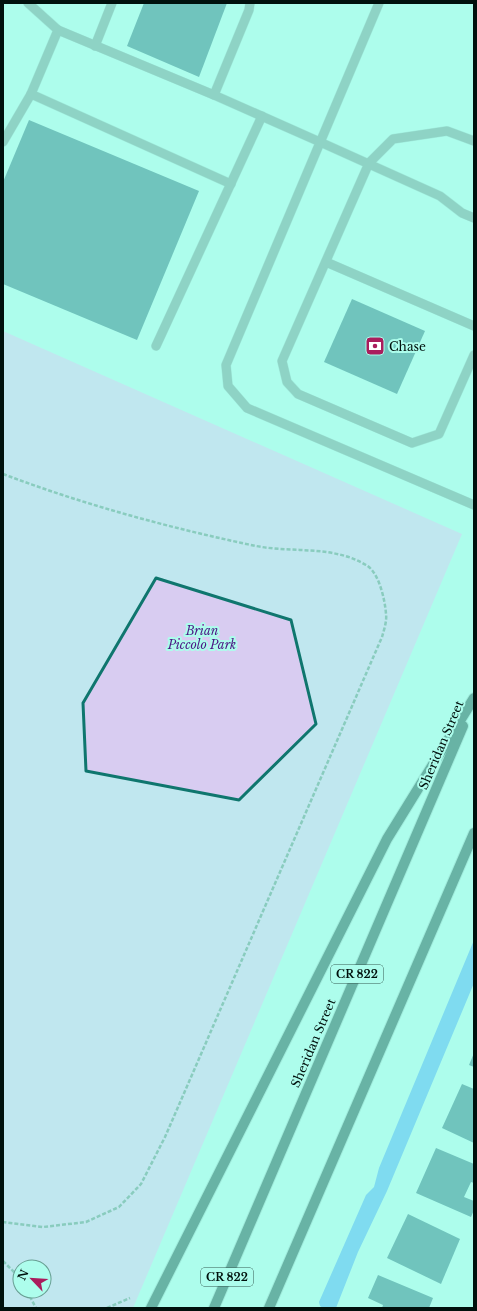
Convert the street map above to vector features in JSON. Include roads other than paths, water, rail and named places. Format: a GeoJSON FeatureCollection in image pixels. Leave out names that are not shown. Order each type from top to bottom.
{"type":"FeatureCollection","features":[{"type":"Feature","properties":{"kind":"main road"},"geometry":{"type":"LineString","coordinates":[[151,1308],[387,839],[474,699]]}},
{"type":"Feature","properties":{"kind":"main road","name":"Sheridan Street"},"geometry":{"type":"LineString","coordinates":[[214,1308],[474,699]]}},
{"type":"Feature","properties":{"kind":"main road"},"geometry":{"type":"LineString","coordinates":[[269,1308],[474,833]]}},
{"type":"Feature","properties":{"kind":"lane"},"geometry":{"type":"LineString","coordinates":[[28,3],[58,30],[214,95],[440,196],[462,213],[474,218]]}},
{"type":"Feature","properties":{"kind":"lane"},"geometry":{"type":"LineString","coordinates":[[95,46],[112,3]]}},
{"type":"Feature","properties":{"kind":"lane"},"geometry":{"type":"LineString","coordinates":[[214,95],[249,10],[250,3]]}},
{"type":"Feature","properties":{"kind":"lane"},"geometry":{"type":"LineString","coordinates":[[379,3],[226,365],[228,386],[247,408],[474,505]]}},
{"type":"Feature","properties":{"kind":"lane"},"geometry":{"type":"LineString","coordinates":[[3,142],[31,94],[58,30]]}},
{"type":"Feature","properties":{"kind":"lane"},"geometry":{"type":"LineString","coordinates":[[31,94],[231,184]]}},
{"type":"Feature","properties":{"kind":"lane"},"geometry":{"type":"LineString","coordinates":[[156,346],[262,116]]}},
{"type":"Feature","properties":{"kind":"lane"},"geometry":{"type":"LineString","coordinates":[[474,141],[447,131],[393,139],[369,164],[282,361],[287,382],[298,394],[412,443],[439,434],[474,355]]}},
{"type":"Feature","properties":{"kind":"lane"},"geometry":{"type":"LineString","coordinates":[[326,262],[474,326]]}},
{"type":"Feature","properties":{"kind":"water"},"geometry":{"type":"Polygon","coordinates":[[[474,940],[474,983],[387,1191],[358,1252],[336,1308],[323,1308],[320,1306],[319,1302],[366,1195],[374,1187],[379,1168],[474,940]]]}},
{"type":"Feature","properties":{"kind":"place","name":"Chase"},"geometry":{"type":"Point","coordinates":[375,346]}},
{"type":"Feature","properties":{"kind":"park label","name":"Brian Piccolo Park"},"geometry":{"type":"Point","coordinates":[202,637]}}]}
